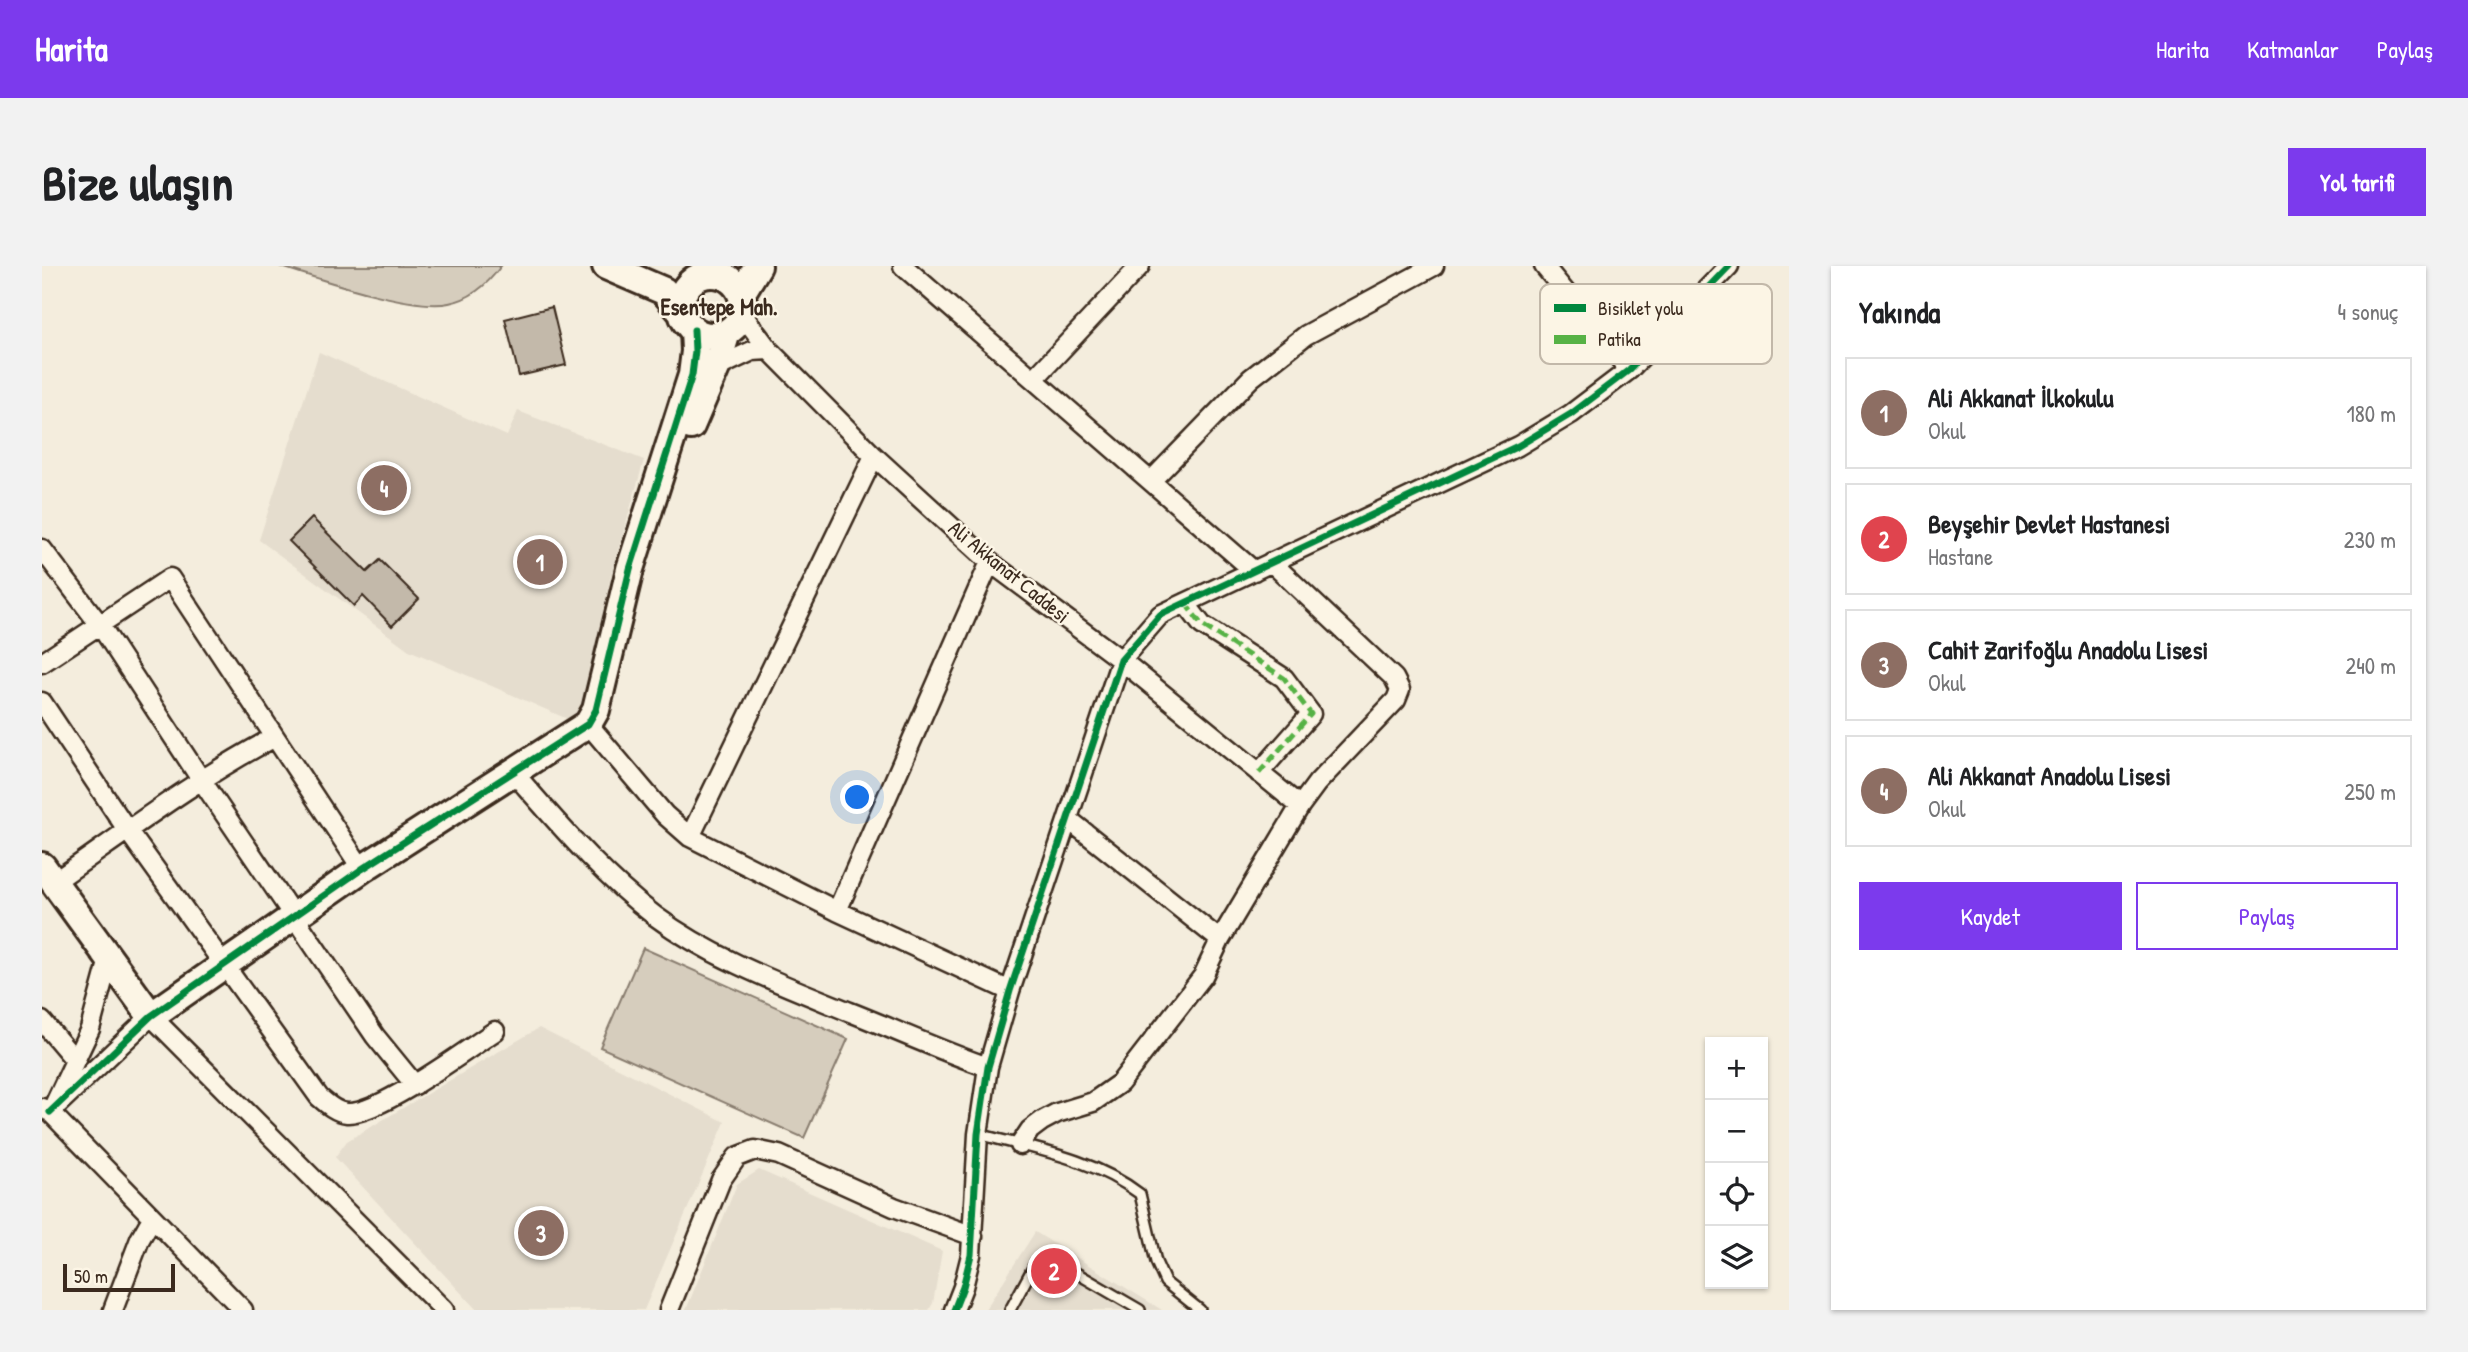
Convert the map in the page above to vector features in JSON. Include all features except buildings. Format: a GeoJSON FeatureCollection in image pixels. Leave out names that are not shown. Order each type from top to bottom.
{"type":"FeatureCollection","features":[{"type":"Feature","properties":{"kind":"street"},"geometry":{"type":"LineString","coordinates":[[606,266],[664,291],[703,335],[712,336],[737,314]]}},
{"type":"Feature","properties":{"kind":"street"},"geometry":{"type":"LineString","coordinates":[[678,266],[711,272],[729,280],[737,314]]}},
{"type":"Feature","properties":{"kind":"street"},"geometry":{"type":"LineString","coordinates":[[630,569],[758,266]]}},
{"type":"Feature","properties":{"kind":"street"},"geometry":{"type":"LineString","coordinates":[[1034,379],[1140,266]]}},
{"type":"Feature","properties":{"kind":"street"},"geometry":{"type":"LineString","coordinates":[[1150,481],[1251,379],[1306,335],[1434,266]]}},
{"type":"Feature","properties":{"kind":"street"},"geometry":{"type":"LineString","coordinates":[[1544,266],[1559,284]]}},
{"type":"Feature","properties":{"kind":"street"},"geometry":{"type":"LineString","coordinates":[[1713,284],[1730,266]]}},
{"type":"Feature","properties":{"kind":"street"},"geometry":{"type":"LineString","coordinates":[[913,269],[1034,379],[1254,571]]}},
{"type":"Feature","properties":{"kind":"street"},"geometry":{"type":"LineString","coordinates":[[45,1114],[151,1016],[362,869],[588,724],[596,710],[630,569],[692,375],[695,351],[682,304],[686,290],[692,283],[711,272]]}},
{"type":"Feature","properties":{"kind":"street","name":"Ali Akkanat Caddesi"},"geometry":{"type":"LineString","coordinates":[[737,314],[874,456],[990,562],[1121,660],[1300,806]]}},
{"type":"Feature","properties":{"kind":"street"},"geometry":{"type":"LineString","coordinates":[[716,368],[752,352],[769,350]]}},
{"type":"Feature","properties":{"kind":"street"},"geometry":{"type":"LineString","coordinates":[[1624,364],[1629,370]]}},
{"type":"Feature","properties":{"kind":"street"},"geometry":{"type":"LineString","coordinates":[[954,1310],[971,1255],[978,1134],[988,1067],[1010,991],[1121,660],[1160,615],[1518,446],[1572,414],[1635,364]]}},
{"type":"Feature","properties":{"kind":"street"},"geometry":{"type":"LineString","coordinates":[[690,837],[874,456]]}},
{"type":"Feature","properties":{"kind":"street"},"geometry":{"type":"LineString","coordinates":[[42,548],[100,625],[375,1036],[415,1084]]}},
{"type":"Feature","properties":{"kind":"street"},"geometry":{"type":"LineString","coordinates":[[837,911],[990,562]]}},
{"type":"Feature","properties":{"kind":"street"},"geometry":{"type":"LineString","coordinates":[[1020,1145],[1030,1130],[1042,1121],[1057,1113],[1093,1102],[1120,1083],[1203,976],[1220,940],[1300,806],[1317,783],[1396,700],[1400,690],[1394,678],[1271,562]]}},
{"type":"Feature","properties":{"kind":"street"},"geometry":{"type":"LineString","coordinates":[[42,663],[170,578],[362,869]]}},
{"type":"Feature","properties":{"kind":"street"},"geometry":{"type":"LineString","coordinates":[[1185,603],[1202,625],[1284,678],[1311,714],[1259,773]]}},
{"type":"Feature","properties":{"kind":"street"},"geometry":{"type":"LineString","coordinates":[[42,702],[128,831],[319,1097],[329,1106],[345,1113],[361,1112],[415,1084],[495,1031]]}},
{"type":"Feature","properties":{"kind":"street"},"geometry":{"type":"LineString","coordinates":[[588,724],[665,815],[690,837],[837,911],[1010,991]]}},
{"type":"Feature","properties":{"kind":"street"},"geometry":{"type":"LineString","coordinates":[[275,737],[243,754],[128,831],[45,871],[151,1016],[444,1310]]}},
{"type":"Feature","properties":{"kind":"street"},"geometry":{"type":"LineString","coordinates":[[513,772],[583,852],[655,916],[732,961],[784,985],[950,1054],[988,1067]]}},
{"type":"Feature","properties":{"kind":"street"},"geometry":{"type":"LineString","coordinates":[[1068,819],[1220,940]]}},
{"type":"Feature","properties":{"kind":"street"},"geometry":{"type":"LineString","coordinates":[[45,1114],[90,1029],[109,959]]}},
{"type":"Feature","properties":{"kind":"street"},"geometry":{"type":"LineString","coordinates":[[42,1021],[75,1060]]}},
{"type":"Feature","properties":{"kind":"street"},"geometry":{"type":"LineString","coordinates":[[45,1114],[243,1310]]}},
{"type":"Feature","properties":{"kind":"street"},"geometry":{"type":"LineString","coordinates":[[669,1310],[721,1180],[737,1157],[755,1150],[779,1154],[894,1207],[973,1236]]}},
{"type":"Feature","properties":{"kind":"street"},"geometry":{"type":"LineString","coordinates":[[113,1310],[140,1239],[152,1218]]}},
{"type":"Feature","properties":{"kind":"lane"},"geometry":{"type":"LineString","coordinates":[[978,1134],[1102,1170],[1140,1195],[1156,1262],[1165,1282],[1200,1310]]}},
{"type":"Feature","properties":{"kind":"lane"},"geometry":{"type":"LineString","coordinates":[[1010,1310],[1035,1262],[1042,1258],[1054,1259],[1140,1310]]}},
{"type":"Feature","properties":{"kind":"shaded area"},"geometry":{"type":"Polygon","coordinates":[[[279,266],[501,266],[485,285],[472,294],[457,301],[433,304],[364,292],[279,266]]]}},
{"type":"Feature","properties":{"kind":"shaded area"},"geometry":{"type":"Polygon","coordinates":[[[319,352],[507,436],[518,411],[644,460],[610,580],[579,724],[409,650],[259,540],[319,352]]]}},
{"type":"Feature","properties":{"kind":"shaded area"},"geometry":{"type":"Polygon","coordinates":[[[643,948],[848,1039],[804,1138],[600,1047],[643,948]]]}},
{"type":"Feature","properties":{"kind":"shaded area"},"geometry":{"type":"Polygon","coordinates":[[[539,1028],[725,1122],[644,1310],[477,1310],[335,1157],[347,1141],[539,1028]]]}},
{"type":"Feature","properties":{"kind":"shaded area"},"geometry":{"type":"Polygon","coordinates":[[[759,1170],[942,1251],[933,1303],[929,1310],[686,1310],[737,1184],[759,1170]]]}},
{"type":"Feature","properties":{"kind":"shaded area"},"geometry":{"type":"Polygon","coordinates":[[[1035,1232],[1162,1310],[985,1310],[1035,1232]]]}},
{"type":"Feature","properties":{"kind":"marked path"},"geometry":{"type":"LineString","coordinates":[[1185,603],[1202,625],[1284,678],[1311,714],[1259,773]]}},
{"type":"Feature","properties":{"kind":"cycle path"},"geometry":{"type":"LineString","coordinates":[[1712,284],[1729,266]]}},
{"type":"Feature","properties":{"kind":"cycle path"},"geometry":{"type":"LineString","coordinates":[[50,1112],[151,1016],[362,869],[588,724],[596,710],[630,569],[692,375],[694,330]]}},
{"type":"Feature","properties":{"kind":"cycle path"},"geometry":{"type":"LineString","coordinates":[[954,1310],[971,1255],[978,1134],[988,1067],[1010,991],[1121,660],[1160,615],[1518,446],[1571,414],[1635,364]]}},
{"type":"Feature","properties":{"kind":"place","name":"Ali Akkanat Anadolu Lisesi"},"geometry":{"type":"Point","coordinates":[384,488]}},
{"type":"Feature","properties":{"kind":"place","name":"Ali Akkanat İlkokulu"},"geometry":{"type":"Point","coordinates":[540,562]}},
{"type":"Feature","properties":{"kind":"place","name":"Cahit Zarifoğlu Anadolu Lisesi"},"geometry":{"type":"Point","coordinates":[541,1233]}},
{"type":"Feature","properties":{"kind":"place","name":"Beyşehir Devlet Hastanesi"},"geometry":{"type":"Point","coordinates":[1054,1271]}},
{"type":"Feature","properties":{"kind":"district","name":"Esentepe Mah."},"geometry":{"type":"Point","coordinates":[719,307]}}]}
